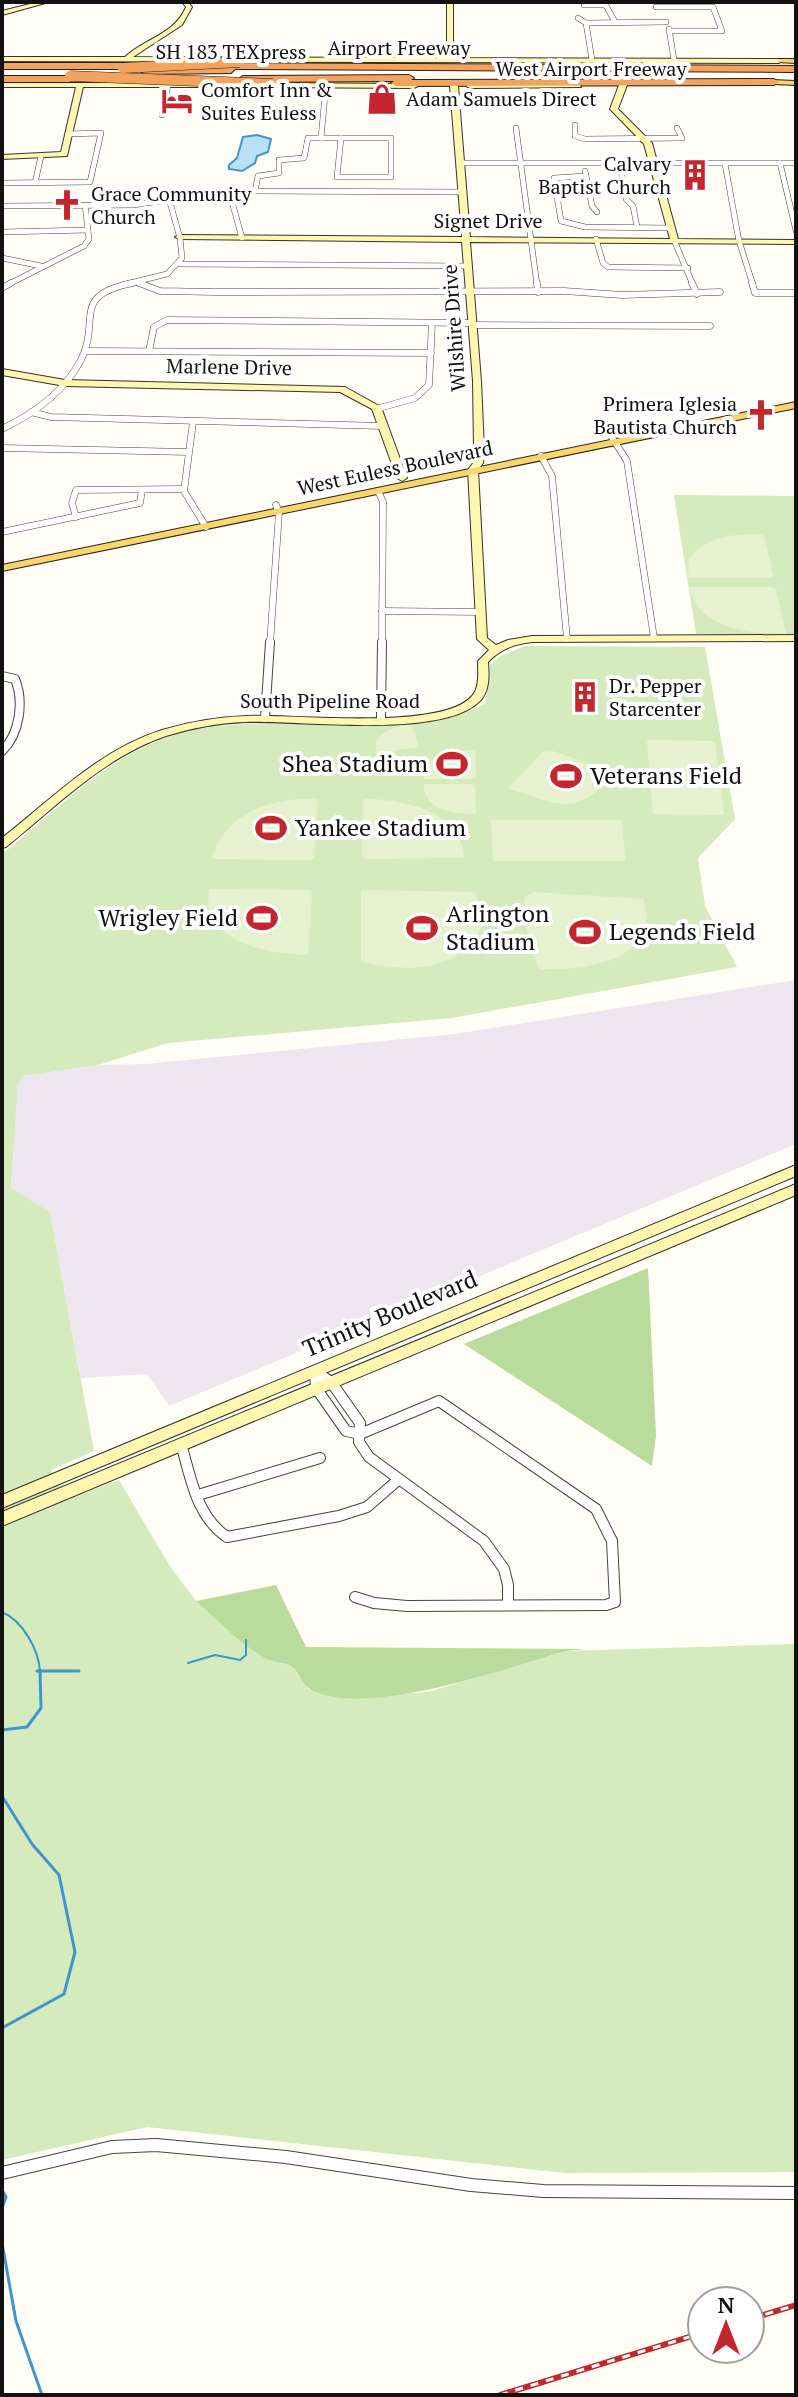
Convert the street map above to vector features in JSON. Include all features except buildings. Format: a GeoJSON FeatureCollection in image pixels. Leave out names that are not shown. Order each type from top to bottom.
{"type":"FeatureCollection","features":[{"type":"Feature","properties":{"kind":"highway"},"geometry":{"type":"LineString","coordinates":[[88,70],[240,62],[779,61]]}},
{"type":"Feature","properties":{"kind":"highway"},"geometry":{"type":"LineString","coordinates":[[319,70],[590,63]]}},
{"type":"Feature","properties":{"kind":"highway","name":"Airport Freeway"},"geometry":{"type":"LineString","coordinates":[[2,72],[590,63],[796,75]]}},
{"type":"Feature","properties":{"kind":"highway","name":"SH 183 TEXpress"},"geometry":{"type":"LineString","coordinates":[[70,74],[135,68],[796,75]]}},
{"type":"Feature","properties":{"kind":"highway","name":"SH 183 TEXpress"},"geometry":{"type":"LineString","coordinates":[[2,72],[70,74],[135,68],[796,75]]}},
{"type":"Feature","properties":{"kind":"highway"},"geometry":{"type":"LineString","coordinates":[[2,72],[273,84],[774,82]]}},
{"type":"Feature","properties":{"kind":"highway","name":"Airport Freeway"},"geometry":{"type":"LineString","coordinates":[[2,72],[144,79],[796,75]]}},
{"type":"Feature","properties":{"kind":"highway"},"geometry":{"type":"LineString","coordinates":[[357,79],[687,82]]}},
{"type":"Feature","properties":{"kind":"main road","name":"Airport Freeway"},"geometry":{"type":"LineString","coordinates":[[779,61],[796,61]]}},
{"type":"Feature","properties":{"kind":"main road","name":"West Airport Freeway"},"geometry":{"type":"LineString","coordinates":[[774,82],[796,75]]}},
{"type":"Feature","properties":{"kind":"main road","name":"West Euless Boulevard"},"geometry":{"type":"LineString","coordinates":[[277,508],[378,491],[476,466],[796,398]]}},
{"type":"Feature","properties":{"kind":"main road","name":"West Euless Boulevard"},"geometry":{"type":"LineString","coordinates":[[2,568],[402,478],[541,456],[614,438],[796,405]]}},
{"type":"Feature","properties":{"kind":"main road","name":"West Euless Boulevard"},"geometry":{"type":"LineString","coordinates":[[2,561],[205,523]]}},
{"type":"Feature","properties":{"kind":"street"},"geometry":{"type":"LineString","coordinates":[[3,11],[38,2]]}},
{"type":"Feature","properties":{"kind":"street"},"geometry":{"type":"LineString","coordinates":[[127,59],[135,49],[179,25],[187,15],[189,7],[185,2]]}},
{"type":"Feature","properties":{"kind":"street"},"geometry":{"type":"LineString","coordinates":[[450,2],[450,58]]}},
{"type":"Feature","properties":{"kind":"street"},"geometry":{"type":"LineString","coordinates":[[584,5],[604,3],[615,22]]}},
{"type":"Feature","properties":{"kind":"street"},"geometry":{"type":"LineString","coordinates":[[655,5],[713,7],[722,31],[670,31]]}},
{"type":"Feature","properties":{"kind":"street"},"geometry":{"type":"LineString","coordinates":[[655,5],[670,31],[674,60]]}},
{"type":"Feature","properties":{"kind":"street"},"geometry":{"type":"LineString","coordinates":[[578,18],[586,23],[666,22]]}},
{"type":"Feature","properties":{"kind":"street"},"geometry":{"type":"LineString","coordinates":[[586,23],[590,63]]}},
{"type":"Feature","properties":{"kind":"street"},"geometry":{"type":"LineString","coordinates":[[135,68],[145,44]]}},
{"type":"Feature","properties":{"kind":"street","name":"Airport Freeway"},"geometry":{"type":"LineString","coordinates":[[2,72],[127,59],[135,68],[450,58],[590,63],[779,61]]}},
{"type":"Feature","properties":{"kind":"street","name":"West Airport Freeway"},"geometry":{"type":"LineString","coordinates":[[2,72],[80,85],[454,86],[774,82]]}},
{"type":"Feature","properties":{"kind":"street"},"geometry":{"type":"LineString","coordinates":[[2,157],[62,155],[80,85]]}},
{"type":"Feature","properties":{"kind":"street"},"geometry":{"type":"LineString","coordinates":[[162,115],[168,85]]}},
{"type":"Feature","properties":{"kind":"street"},"geometry":{"type":"LineString","coordinates":[[321,138],[326,85]]}},
{"type":"Feature","properties":{"kind":"street"},"geometry":{"type":"LineString","coordinates":[[626,85],[613,105],[645,139],[655,164],[674,240],[697,294]]}},
{"type":"Feature","properties":{"kind":"street","name":"Wilshire Drive"},"geometry":{"type":"LineString","coordinates":[[454,86],[473,324],[482,639],[496,650]]}},
{"type":"Feature","properties":{"kind":"street"},"geometry":{"type":"LineString","coordinates":[[575,125],[574,133],[581,138],[682,138],[677,128]]}},
{"type":"Feature","properties":{"kind":"street"},"geometry":{"type":"LineString","coordinates":[[516,128],[538,292]]}},
{"type":"Feature","properties":{"kind":"street"},"geometry":{"type":"LineString","coordinates":[[2,183],[90,182],[101,133],[68,134]]}},
{"type":"Feature","properties":{"kind":"street"},"geometry":{"type":"LineString","coordinates":[[255,191],[258,176],[279,173],[279,160],[304,158],[308,138],[321,138],[341,138],[391,138],[391,177],[337,177],[341,138]]}},
{"type":"Feature","properties":{"kind":"street"},"geometry":{"type":"LineString","coordinates":[[35,183],[41,156]]}},
{"type":"Feature","properties":{"kind":"street"},"geometry":{"type":"LineString","coordinates":[[460,163],[796,163]]}},
{"type":"Feature","properties":{"kind":"street"},"geometry":{"type":"LineString","coordinates":[[780,163],[796,231]]}},
{"type":"Feature","properties":{"kind":"street"},"geometry":{"type":"LineString","coordinates":[[583,164],[592,206],[597,212]]}},
{"type":"Feature","properties":{"kind":"street"},"geometry":{"type":"LineString","coordinates":[[620,164],[626,199],[633,206],[637,227]]}},
{"type":"Feature","properties":{"kind":"street"},"geometry":{"type":"LineString","coordinates":[[725,164],[739,241],[755,293],[796,293]]}},
{"type":"Feature","properties":{"kind":"street"},"geometry":{"type":"LineString","coordinates":[[586,176],[554,178],[561,221],[585,227],[670,228]]}},
{"type":"Feature","properties":{"kind":"street"},"geometry":{"type":"LineString","coordinates":[[229,191],[242,238]]}},
{"type":"Feature","properties":{"kind":"street"},"geometry":{"type":"LineString","coordinates":[[2,206],[133,205],[229,191],[461,192]]}},
{"type":"Feature","properties":{"kind":"street"},"geometry":{"type":"LineString","coordinates":[[169,199],[183,249],[179,264]]}},
{"type":"Feature","properties":{"kind":"street"},"geometry":{"type":"LineString","coordinates":[[2,288],[84,246],[89,239],[85,205]]}},
{"type":"Feature","properties":{"kind":"street"},"geometry":{"type":"LineString","coordinates":[[2,232],[88,230]]}},
{"type":"Feature","properties":{"kind":"street","name":"Signet Drive"},"geometry":{"type":"LineString","coordinates":[[179,237],[796,242]]}},
{"type":"Feature","properties":{"kind":"street"},"geometry":{"type":"LineString","coordinates":[[596,239],[603,263],[608,267],[688,268]]}},
{"type":"Feature","properties":{"kind":"street"},"geometry":{"type":"LineString","coordinates":[[2,258],[41,266]]}},
{"type":"Feature","properties":{"kind":"street"},"geometry":{"type":"LineString","coordinates":[[2,429],[53,396],[65,383],[85,351],[87,308],[99,294],[158,277],[179,264],[468,266]]}},
{"type":"Feature","properties":{"kind":"street"},"geometry":{"type":"LineString","coordinates":[[139,283],[160,291],[720,292]]}},
{"type":"Feature","properties":{"kind":"street"},"geometry":{"type":"LineString","coordinates":[[149,351],[154,327],[167,320],[710,326]]}},
{"type":"Feature","properties":{"kind":"street"},"geometry":{"type":"LineString","coordinates":[[402,478],[376,409],[408,401],[425,390],[431,378],[432,323]]}},
{"type":"Feature","properties":{"kind":"street"},"geometry":{"type":"LineString","coordinates":[[85,351],[431,353]]}},
{"type":"Feature","properties":{"kind":"street","name":"Marlene Drive"},"geometry":{"type":"LineString","coordinates":[[2,372],[65,383],[335,387],[352,392],[376,409]]}},
{"type":"Feature","properties":{"kind":"street"},"geometry":{"type":"LineString","coordinates":[[31,412],[51,417],[383,426]]}},
{"type":"Feature","properties":{"kind":"street"},"geometry":{"type":"LineString","coordinates":[[193,422],[184,489],[205,523]]}},
{"type":"Feature","properties":{"kind":"street"},"geometry":{"type":"LineString","coordinates":[[614,438],[627,461],[654,638]]}},
{"type":"Feature","properties":{"kind":"street"},"geometry":{"type":"LineString","coordinates":[[2,448],[188,452]]}},
{"type":"Feature","properties":{"kind":"street"},"geometry":{"type":"LineString","coordinates":[[541,456],[552,476],[567,639]]}},
{"type":"Feature","properties":{"kind":"street"},"geometry":{"type":"LineString","coordinates":[[76,517],[72,503],[76,490],[184,489]]}},
{"type":"Feature","properties":{"kind":"street"},"geometry":{"type":"LineString","coordinates":[[2,532],[140,503],[142,490]]}},
{"type":"Feature","properties":{"kind":"street"},"geometry":{"type":"LineString","coordinates":[[378,491],[383,502],[381,719]]}},
{"type":"Feature","properties":{"kind":"street"},"geometry":{"type":"LineString","coordinates":[[265,718],[277,508]]}},
{"type":"Feature","properties":{"kind":"street"},"geometry":{"type":"LineString","coordinates":[[382,611],[480,612]]}},
{"type":"Feature","properties":{"kind":"street"},"geometry":{"type":"LineString","coordinates":[[496,650],[523,640],[796,638]]}},
{"type":"Feature","properties":{"kind":"street","name":"South Pipeline Road"},"geometry":{"type":"LineString","coordinates":[[2,844],[129,747],[149,738],[199,724],[265,718],[437,718],[467,706],[479,696],[483,661],[496,650]]}},
{"type":"Feature","properties":{"kind":"street"},"geometry":{"type":"LineString","coordinates":[[2,676],[15,679],[20,692],[12,739],[2,751]]}},
{"type":"Feature","properties":{"kind":"street","name":"Trinity Boulevard"},"geometry":{"type":"LineString","coordinates":[[2,1519],[53,1489],[315,1371],[796,1170]]}},
{"type":"Feature","properties":{"kind":"street"},"geometry":{"type":"LineString","coordinates":[[767,1182],[780,1195]]}},
{"type":"Feature","properties":{"kind":"street","name":"Trinity Boulevard"},"geometry":{"type":"LineString","coordinates":[[2,1502],[53,1489],[181,1444],[796,1189]]}},
{"type":"Feature","properties":{"kind":"street"},"geometry":{"type":"LineString","coordinates":[[486,1299],[498,1312]]}},
{"type":"Feature","properties":{"kind":"street"},"geometry":{"type":"LineString","coordinates":[[315,1371],[360,1423],[359,1442],[369,1457],[484,1541],[507,1574],[508,1603]]}},
{"type":"Feature","properties":{"kind":"street"},"geometry":{"type":"LineString","coordinates":[[324,1385],[327,1405],[346,1431],[360,1434],[439,1401],[596,1509],[607,1521],[614,1541],[615,1602],[606,1605],[508,1603],[407,1606],[374,1603],[355,1597]]}},
{"type":"Feature","properties":{"kind":"street"},"geometry":{"type":"LineString","coordinates":[[327,1405],[335,1406],[343,1416],[352,1412]]}},
{"type":"Feature","properties":{"kind":"street"},"geometry":{"type":"LineString","coordinates":[[181,1444],[210,1521],[218,1532],[227,1537],[339,1516],[367,1507],[398,1480]]}},
{"type":"Feature","properties":{"kind":"street"},"geometry":{"type":"LineString","coordinates":[[198,1495],[320,1458]]}},
{"type":"Feature","properties":{"kind":"street"},"geometry":{"type":"LineString","coordinates":[[2,2173],[112,2147],[156,2145],[286,2157],[471,2185],[543,2191],[796,2193]]}},
{"type":"Feature","properties":{"kind":"shaded area"},"geometry":{"type":"Polygon","coordinates":[[[796,980],[796,1144],[169,1406],[147,1374],[81,1378],[50,1212],[11,1189],[18,1084],[23,1076],[98,1065],[146,1064],[455,1034],[796,980]]]}},
{"type":"Feature","properties":{"kind":"green space"},"geometry":{"type":"Polygon","coordinates":[[[674,495],[796,496],[796,635],[696,634],[674,495]]]}},
{"type":"Feature","properties":{"kind":"green space"},"geometry":{"type":"Polygon","coordinates":[[[764,534],[771,578],[688,578],[689,559],[704,545],[722,538],[764,534]]]}},
{"type":"Feature","properties":{"kind":"green space"},"geometry":{"type":"Polygon","coordinates":[[[689,587],[773,587],[786,634],[757,633],[714,620],[694,601],[689,587]]]}},
{"type":"Feature","properties":{"kind":"green space"},"geometry":{"type":"Polygon","coordinates":[[[525,646],[705,647],[735,819],[698,858],[705,906],[737,967],[452,1018],[168,1043],[98,1065],[23,1076],[18,1084],[11,1188],[50,1212],[94,1451],[51,1470],[66,1500],[119,1480],[169,1565],[196,1601],[269,1660],[292,1666],[308,1689],[343,1698],[428,1692],[566,1651],[796,1644],[796,2172],[565,2173],[147,2127],[2,2160],[2,854],[84,785],[152,743],[215,726],[373,725],[411,723],[449,716],[485,704],[490,665],[502,655],[525,646]]]}},
{"type":"Feature","properties":{"kind":"green space"},"geometry":{"type":"Polygon","coordinates":[[[412,726],[419,747],[377,753],[380,737],[389,730],[412,726]]]}},
{"type":"Feature","properties":{"kind":"green space"},"geometry":{"type":"Polygon","coordinates":[[[647,740],[715,741],[724,815],[653,814],[647,740]]]}},
{"type":"Feature","properties":{"kind":"green space","name":"Shea Stadium"},"geometry":{"type":"Polygon","coordinates":[[[475,750],[476,777],[424,779],[429,763],[442,754],[475,750]]]}},
{"type":"Feature","properties":{"kind":"green space","name":"Veterans Field"},"geometry":{"type":"Polygon","coordinates":[[[553,751],[614,773],[589,797],[566,804],[508,788],[543,752],[553,751]]]}},
{"type":"Feature","properties":{"kind":"green space"},"geometry":{"type":"Polygon","coordinates":[[[424,784],[472,784],[475,786],[476,814],[450,812],[434,805],[425,793],[424,784]]]}},
{"type":"Feature","properties":{"kind":"green space","name":"Yankee Stadium"},"geometry":{"type":"Polygon","coordinates":[[[318,799],[314,857],[310,860],[212,859],[227,830],[253,811],[285,801],[318,799]]]}},
{"type":"Feature","properties":{"kind":"green space"},"geometry":{"type":"Polygon","coordinates":[[[363,799],[412,805],[441,818],[461,842],[464,858],[362,857],[363,799]]]}},
{"type":"Feature","properties":{"kind":"green space"},"geometry":{"type":"Polygon","coordinates":[[[491,820],[621,820],[626,861],[493,861],[491,820]]]}},
{"type":"Feature","properties":{"kind":"green space","name":"Wrigley Field"},"geometry":{"type":"Polygon","coordinates":[[[209,889],[310,890],[308,955],[257,948],[226,933],[215,922],[209,907],[209,889]]]}},
{"type":"Feature","properties":{"kind":"green space","name":"Arlington Stadium"},"geometry":{"type":"Polygon","coordinates":[[[361,891],[475,892],[485,919],[476,937],[464,950],[434,965],[398,968],[361,962],[361,891]]]}},
{"type":"Feature","properties":{"kind":"green space","name":"Legends Field"},"geometry":{"type":"Polygon","coordinates":[[[533,892],[643,899],[646,920],[641,937],[630,949],[596,964],[539,969],[525,924],[524,898],[533,892]]]}},
{"type":"Feature","properties":{"kind":"green space"},"geometry":{"type":"Polygon","coordinates":[[[648,1268],[656,1436],[652,1466],[464,1344],[648,1268]]]}},
{"type":"Feature","properties":{"kind":"green space"},"geometry":{"type":"Polygon","coordinates":[[[276,1585],[306,1647],[585,1649],[566,1651],[436,1688],[399,1695],[334,1697],[307,1687],[291,1666],[257,1653],[196,1601],[276,1585]]]}},
{"type":"Feature","properties":{"kind":"water"},"geometry":{"type":"Polygon","coordinates":[[[257,135],[271,139],[268,152],[257,156],[255,163],[242,171],[229,169],[237,158],[243,137],[257,135]]]}},
{"type":"Feature","properties":{"kind":"waterway"},"geometry":{"type":"LineString","coordinates":[[2,1612],[23,1629],[37,1655],[40,1671]]}},
{"type":"Feature","properties":{"kind":"waterway"},"geometry":{"type":"LineString","coordinates":[[188,1663],[215,1655],[240,1660],[246,1655],[246,1640]]}},
{"type":"Feature","properties":{"kind":"waterway"},"geometry":{"type":"LineString","coordinates":[[2,1730],[27,1727],[41,1708],[40,1671]]}},
{"type":"Feature","properties":{"kind":"waterway"},"geometry":{"type":"LineString","coordinates":[[40,1671],[79,1671]]}},
{"type":"Feature","properties":{"kind":"waterway"},"geometry":{"type":"LineString","coordinates":[[2,1796],[32,1844],[59,1875],[75,1952],[64,1994],[2,2028]]}},
{"type":"Feature","properties":{"kind":"waterway"},"geometry":{"type":"LineString","coordinates":[[2,2190],[6,2197],[2,2208]]}},
{"type":"Feature","properties":{"kind":"waterway"},"geometry":{"type":"LineString","coordinates":[[2,2243],[16,2321],[42,2395]]}},
{"type":"Feature","properties":{"kind":"railway"},"geometry":{"type":"LineString","coordinates":[[766,2314],[796,2305]]}},
{"type":"Feature","properties":{"kind":"railway"},"geometry":{"type":"LineString","coordinates":[[500,2395],[686,2338]]}},
{"type":"Feature","properties":{"kind":"place","name":"Adam Samuels Direct"},"geometry":{"type":"Point","coordinates":[382,99]}},
{"type":"Feature","properties":{"kind":"place","name":"Comfort Inn & Suites Euless"},"geometry":{"type":"Point","coordinates":[177,101]}},
{"type":"Feature","properties":{"kind":"place","name":"Calvary Baptist Church"},"geometry":{"type":"Point","coordinates":[695,175]}},
{"type":"Feature","properties":{"kind":"place","name":"Grace Community Church"},"geometry":{"type":"Point","coordinates":[67,205]}},
{"type":"Feature","properties":{"kind":"place","name":"Primera Iglesia Bautista Church"},"geometry":{"type":"Point","coordinates":[761,415]}},
{"type":"Feature","properties":{"kind":"place","name":"Dr. Pepper Starcenter"},"geometry":{"type":"Point","coordinates":[585,697]}},
{"type":"Feature","properties":{"kind":"place","name":"Shea Stadium"},"geometry":{"type":"Point","coordinates":[452,764]}},
{"type":"Feature","properties":{"kind":"place","name":"Veterans Field"},"geometry":{"type":"Point","coordinates":[566,776]}},
{"type":"Feature","properties":{"kind":"place","name":"Yankee Stadium"},"geometry":{"type":"Point","coordinates":[271,828]}},
{"type":"Feature","properties":{"kind":"place","name":"Wrigley Field"},"geometry":{"type":"Point","coordinates":[262,918]}},
{"type":"Feature","properties":{"kind":"place","name":"Arlington Stadium"},"geometry":{"type":"Point","coordinates":[422,928]}},
{"type":"Feature","properties":{"kind":"place","name":"Legends Field"},"geometry":{"type":"Point","coordinates":[585,932]}}]}
